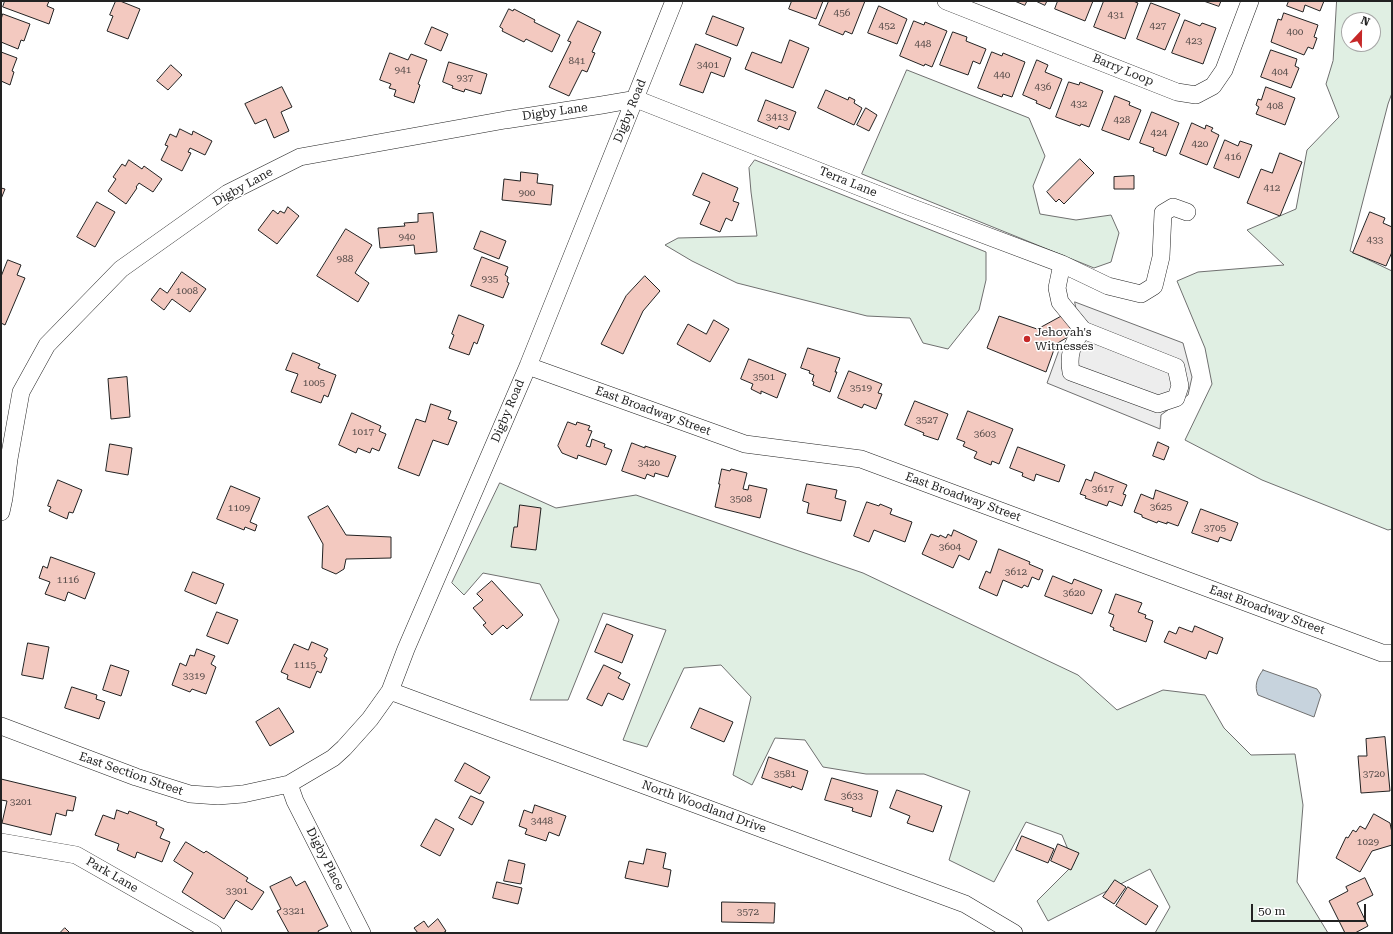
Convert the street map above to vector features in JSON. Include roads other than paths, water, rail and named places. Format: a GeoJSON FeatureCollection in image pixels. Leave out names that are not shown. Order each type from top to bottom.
{"type":"FeatureCollection","features":[{"type":"Feature","properties":{"kind":"street","name":"Digby Road"},"geometry":{"type":"LineString","coordinates":[[290,784],[333,758],[344,748],[370,719],[390,691],[406,649],[528,366],[674,1]]}},
{"type":"Feature","properties":{"kind":"street","name":"Barry Loop"},"geometry":{"type":"LineString","coordinates":[[946,1],[1177,92],[1196,95],[1213,86],[1224,70],[1250,1]]}},
{"type":"Feature","properties":{"kind":"street","name":"Terra Lane"},"geometry":{"type":"LineString","coordinates":[[636,99],[905,205],[1062,264],[1108,286],[1141,294],[1154,286],[1161,257],[1163,213],[1173,208],[1187,212]]}},
{"type":"Feature","properties":{"kind":"street","name":"Digby Lane"},"geometry":{"type":"LineString","coordinates":[[1,512],[21,392],[47,345],[122,269],[228,193],[300,157],[497,121],[636,99]]}},
{"type":"Feature","properties":{"kind":"street"},"geometry":{"type":"LineString","coordinates":[[1062,264],[1057,288],[1060,302],[1083,330],[1176,367],[1180,386],[1176,398],[1158,404],[1071,372],[1069,362],[1071,351],[1075,339],[1083,330]]}},
{"type":"Feature","properties":{"kind":"street","name":"East Broadway Street"},"geometry":{"type":"LineString","coordinates":[[528,366],[745,444],[861,459],[1382,653],[1392,653]]}},
{"type":"Feature","properties":{"kind":"street","name":"North Woodland Drive"},"geometry":{"type":"LineString","coordinates":[[390,691],[965,904],[1014,933]]}},
{"type":"Feature","properties":{"kind":"street","name":"East Section Street"},"geometry":{"type":"LineString","coordinates":[[1,726],[136,777],[190,794],[218,796],[243,794],[290,784]]}},
{"type":"Feature","properties":{"kind":"street","name":"Digby Place"},"geometry":{"type":"LineString","coordinates":[[290,784],[296,801],[362,933]]}},
{"type":"Feature","properties":{"kind":"street","name":"Park Lane"},"geometry":{"type":"LineString","coordinates":[[1,842],[76,855],[213,933]]}},
{"type":"Feature","properties":{"kind":"place","name":"Jehovah's Witnesses"},"geometry":{"type":"Point","coordinates":[1027,339]}}]}
